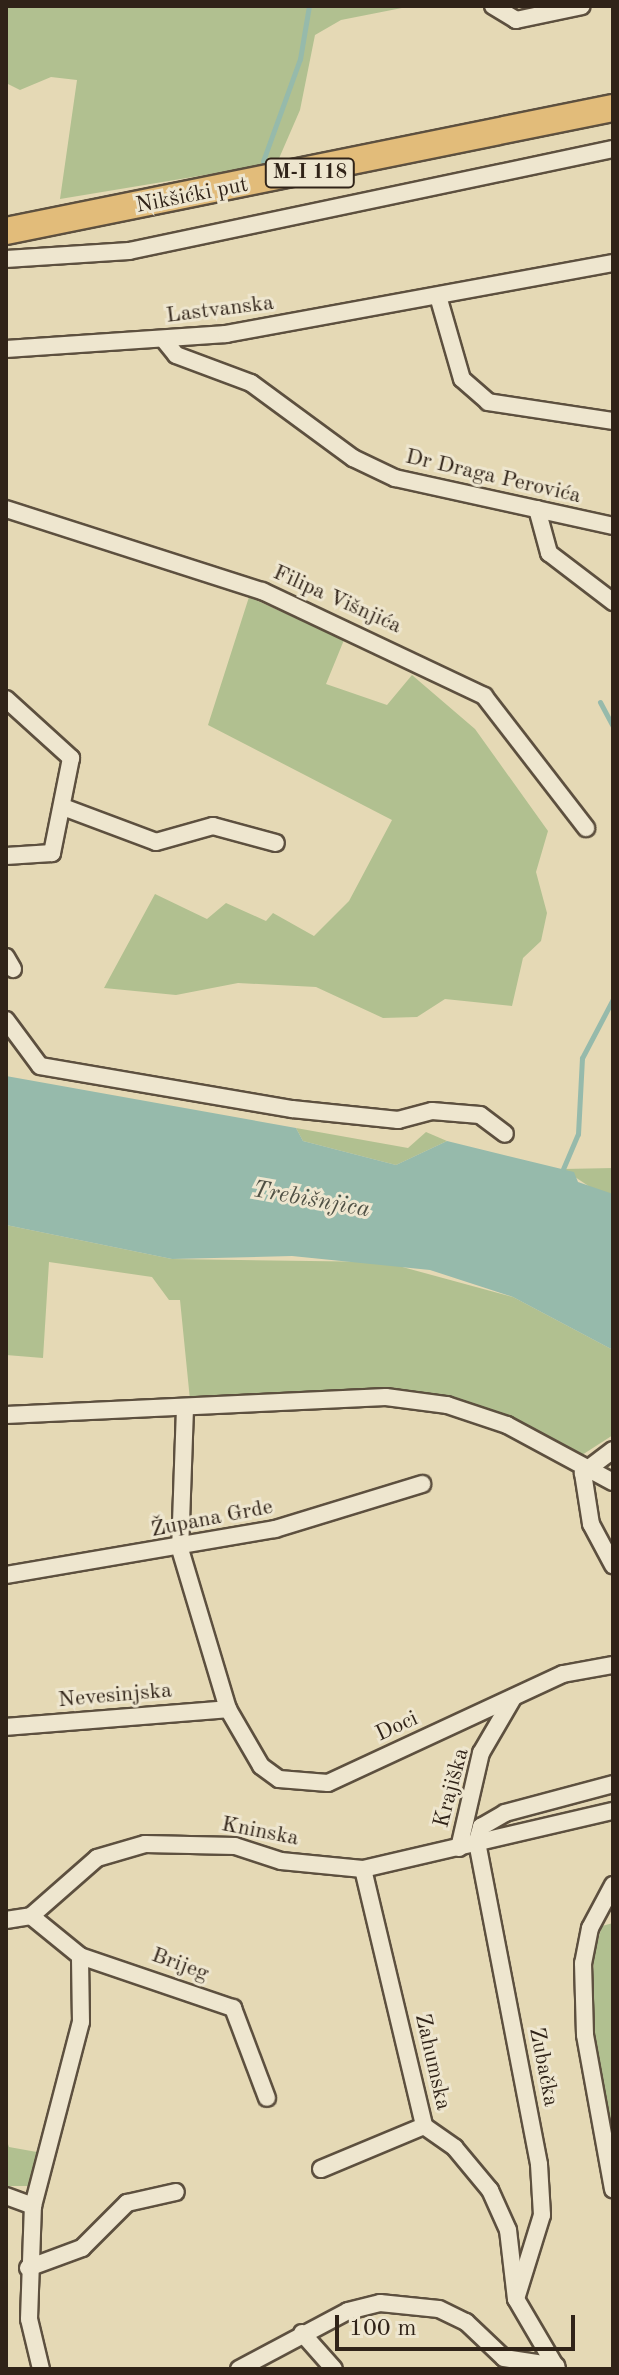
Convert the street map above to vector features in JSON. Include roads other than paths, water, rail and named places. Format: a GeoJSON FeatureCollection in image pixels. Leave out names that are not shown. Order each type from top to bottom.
{"type":"FeatureCollection","features":[{"type":"Feature","properties":{"kind":"main road","name":"Nikšićki put"},"geometry":{"type":"LineString","coordinates":[[6,231],[613,108]]}},
{"type":"Feature","properties":{"kind":"street"},"geometry":{"type":"LineString","coordinates":[[493,6],[516,20],[582,6]]}},
{"type":"Feature","properties":{"kind":"street","name":"Nikšićki put"},"geometry":{"type":"LineString","coordinates":[[6,259],[129,251],[613,149]]}},
{"type":"Feature","properties":{"kind":"street","name":"Lastvanska"},"geometry":{"type":"LineString","coordinates":[[6,349],[96,338],[164,340],[438,296],[613,263]]}},
{"type":"Feature","properties":{"kind":"street"},"geometry":{"type":"LineString","coordinates":[[438,296],[462,379],[488,402],[613,421]]}},
{"type":"Feature","properties":{"kind":"street","name":"Dr Draga Perovića"},"geometry":{"type":"LineString","coordinates":[[164,340],[176,355],[251,383],[353,458],[395,478],[613,526]]}},
{"type":"Feature","properties":{"kind":"street","name":"Filipa Višnjića"},"geometry":{"type":"LineString","coordinates":[[6,509],[262,591],[484,696],[586,828]]}},
{"type":"Feature","properties":{"kind":"street"},"geometry":{"type":"LineString","coordinates":[[537,509],[553,558],[613,602]]}},
{"type":"Feature","properties":{"kind":"street"},"geometry":{"type":"LineString","coordinates":[[6,699],[71,758],[52,853],[6,856]]}},
{"type":"Feature","properties":{"kind":"street"},"geometry":{"type":"LineString","coordinates":[[63,807],[156,842],[213,826],[276,843]]}},
{"type":"Feature","properties":{"kind":"street"},"geometry":{"type":"LineString","coordinates":[[6,1020],[40,1066],[292,1109],[398,1120],[432,1111],[480,1115],[505,1134]]}},
{"type":"Feature","properties":{"kind":"street"},"geometry":{"type":"LineString","coordinates":[[6,1415],[386,1397],[447,1405],[536,1438],[584,1469],[613,1482]]}},
{"type":"Feature","properties":{"kind":"street","name":"Doci"},"geometry":{"type":"LineString","coordinates":[[185,1408],[180,1549],[228,1709],[261,1766],[308,1786],[563,1674],[613,1665]]}},
{"type":"Feature","properties":{"kind":"street"},"geometry":{"type":"LineString","coordinates":[[584,1469],[613,1450]]}},
{"type":"Feature","properties":{"kind":"street"},"geometry":{"type":"LineString","coordinates":[[584,1469],[591,1524],[613,1565]]}},
{"type":"Feature","properties":{"kind":"street","name":"Župana Grde"},"geometry":{"type":"LineString","coordinates":[[6,1575],[180,1549],[422,1484]]}},
{"type":"Feature","properties":{"kind":"street","name":"Krajiška"},"geometry":{"type":"LineString","coordinates":[[459,1848],[481,1753],[513,1698]]}},
{"type":"Feature","properties":{"kind":"street","name":"Nevesinjska"},"geometry":{"type":"LineString","coordinates":[[6,1727],[228,1709]]}},
{"type":"Feature","properties":{"kind":"street"},"geometry":{"type":"LineString","coordinates":[[477,1841],[481,1827],[505,1813],[613,1784]]}},
{"type":"Feature","properties":{"kind":"street","name":"Kninska"},"geometry":{"type":"LineString","coordinates":[[31,1916],[97,1858],[145,1844],[235,1846],[281,1861],[363,1869],[613,1811]]}},
{"type":"Feature","properties":{"kind":"street","name":"Zubačka"},"geometry":{"type":"LineString","coordinates":[[477,1841],[539,2164],[542,2215],[516,2299]]}},
{"type":"Feature","properties":{"kind":"street","name":"Zahumska"},"geometry":{"type":"LineString","coordinates":[[363,1869],[424,2126],[455,2148],[490,2190],[508,2230],[516,2299],[557,2368]]}},
{"type":"Feature","properties":{"kind":"street"},"geometry":{"type":"LineString","coordinates":[[613,1885],[590,1928],[583,1963],[585,2035],[613,2189]]}},
{"type":"Feature","properties":{"kind":"street"},"geometry":{"type":"LineString","coordinates":[[6,1920],[31,1916]]}},
{"type":"Feature","properties":{"kind":"street","name":"Brijeg"},"geometry":{"type":"LineString","coordinates":[[31,1916],[80,1956],[233,2008],[267,2098]]}},
{"type":"Feature","properties":{"kind":"street"},"geometry":{"type":"LineString","coordinates":[[41,2369],[28,2268],[33,2206],[81,2022],[80,1956]]}},
{"type":"Feature","properties":{"kind":"street"},"geometry":{"type":"LineString","coordinates":[[321,2169],[424,2126]]}},
{"type":"Feature","properties":{"kind":"street"},"geometry":{"type":"LineString","coordinates":[[28,2268],[82,2248],[127,2203],[176,2192]]}},
{"type":"Feature","properties":{"kind":"street"},"geometry":{"type":"LineString","coordinates":[[6,2196],[33,2206]]}},
{"type":"Feature","properties":{"kind":"street"},"geometry":{"type":"LineString","coordinates":[[239,2369],[302,2333],[369,2306],[418,2304],[466,2322],[504,2358],[557,2368]]}},
{"type":"Feature","properties":{"kind":"street"},"geometry":{"type":"LineString","coordinates":[[302,2333],[334,2369]]}},
{"type":"Feature","properties":{"kind":"water","name":"Trebišnjica"},"geometry":{"type":"Polygon","coordinates":[[[6,1076],[296,1128],[303,1141],[396,1165],[447,1141],[574,1172],[578,1182],[613,1194],[613,1350],[513,1297],[430,1270],[292,1256],[172,1259],[6,1225],[6,1076]]]}},
{"type":"Feature","properties":{"kind":"waterway"},"geometry":{"type":"LineString","coordinates":[[263,161],[300,59],[309,6]]}},
{"type":"Feature","properties":{"kind":"waterway"},"geometry":{"type":"LineString","coordinates":[[600,702],[613,726]]}},
{"type":"Feature","properties":{"kind":"waterway"},"geometry":{"type":"LineString","coordinates":[[563,1169],[578,1134],[582,1058],[613,999]]}}]}
